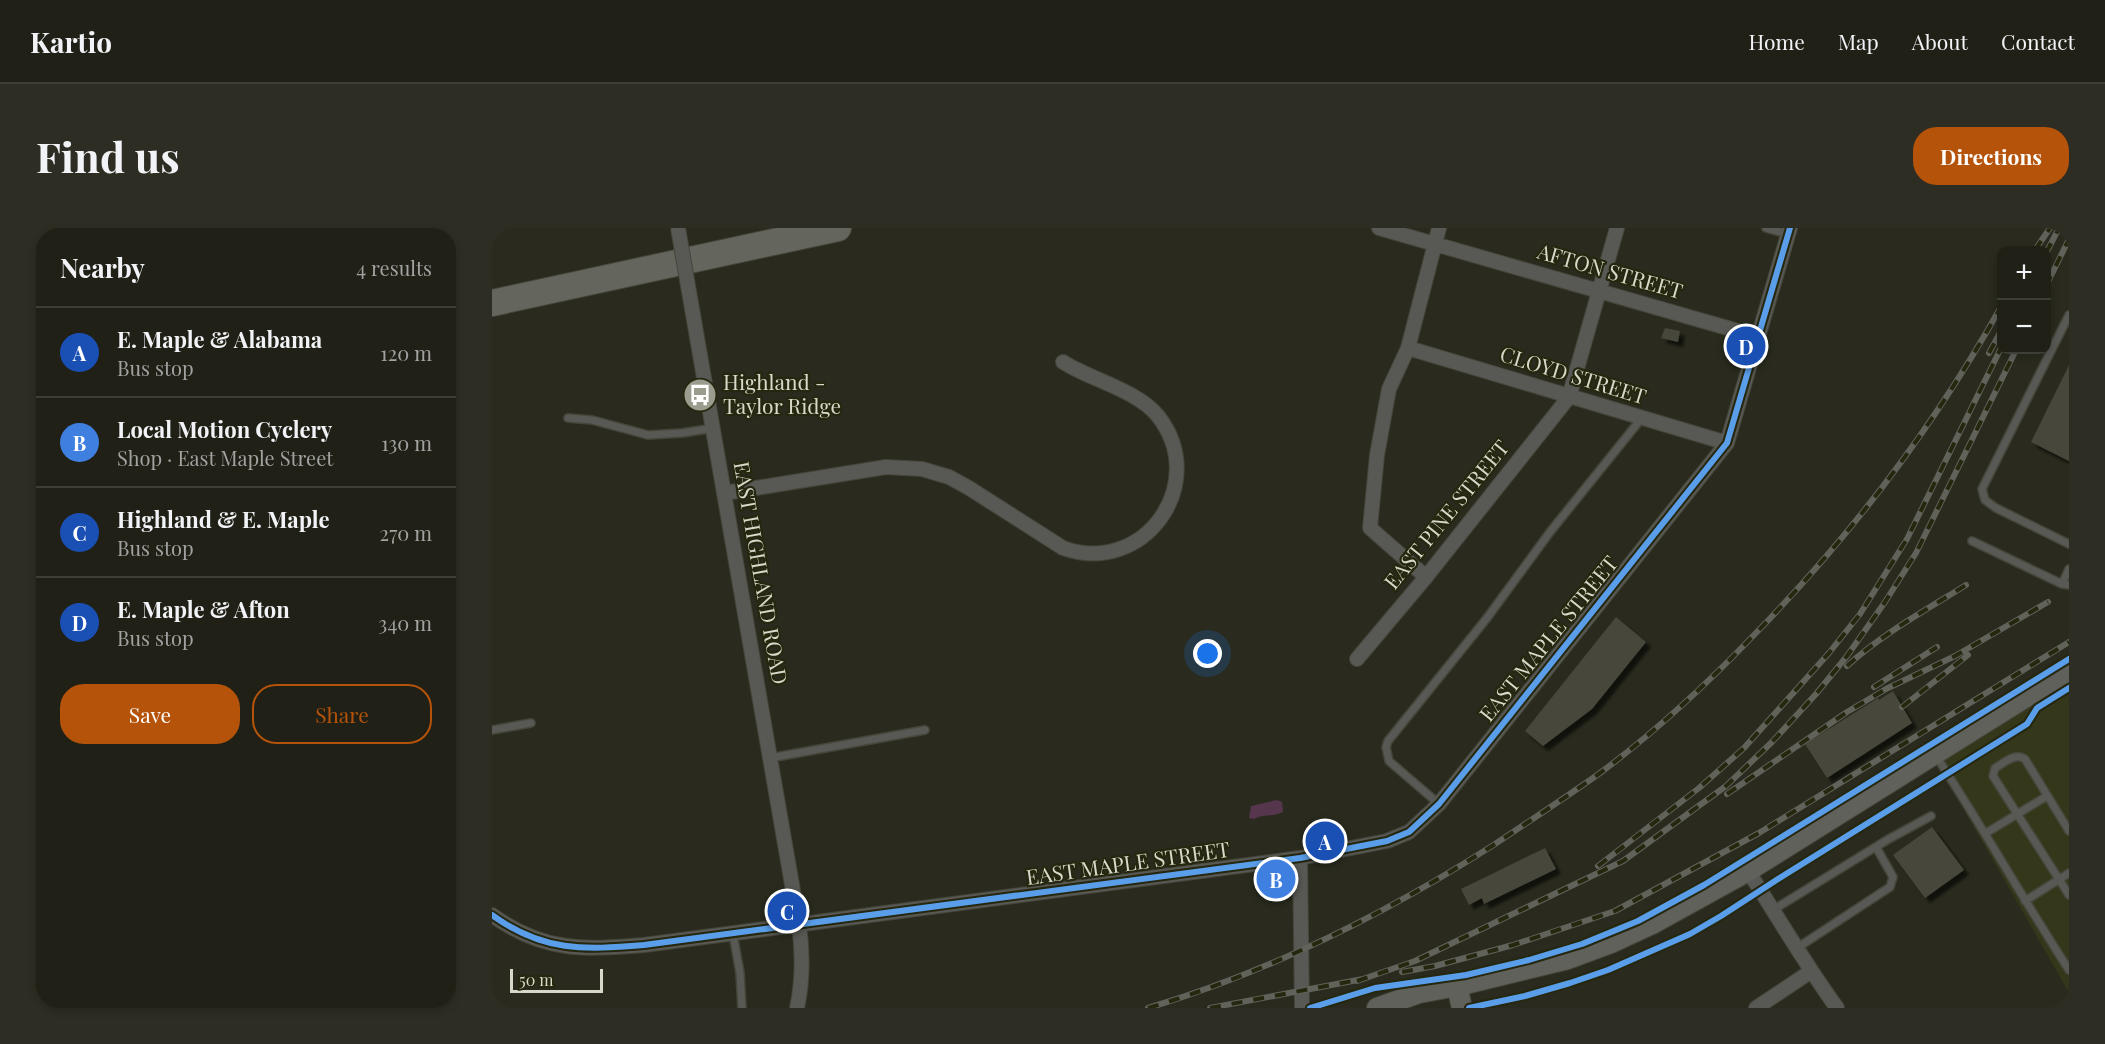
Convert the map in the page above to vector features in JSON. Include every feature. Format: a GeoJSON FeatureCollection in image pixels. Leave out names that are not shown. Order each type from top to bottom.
{"type":"FeatureCollection","features":[{"type":"Feature","properties":{"kind":"highway"},"geometry":{"type":"LineString","coordinates":[[492,303],[838,228]]}},
{"type":"Feature","properties":{"kind":"main road"},"geometry":{"type":"LineString","coordinates":[[1377,1008],[1419,993],[1568,959],[1652,924],[1748,871],[2069,669]]}},
{"type":"Feature","properties":{"kind":"main road"},"geometry":{"type":"LineString","coordinates":[[1457,986],[1462,1008]]}},
{"type":"Feature","properties":{"kind":"street","name":"EAST HIGHLAND ROAD"},"geometry":{"type":"LineString","coordinates":[[678,228],[799,925],[802,963],[797,1008]]}},
{"type":"Feature","properties":{"kind":"street","name":"AFTON STREET"},"geometry":{"type":"LineString","coordinates":[[1379,228],[1760,336]]}},
{"type":"Feature","properties":{"kind":"street"},"geometry":{"type":"LineString","coordinates":[[1426,577],[1370,528],[1377,455],[1389,389],[1408,348],[1440,228]]}},
{"type":"Feature","properties":{"kind":"street"},"geometry":{"type":"LineString","coordinates":[[1569,397],[1617,228]]}},
{"type":"Feature","properties":{"kind":"street","name":"EAST MAPLE STREET"},"geometry":{"type":"LineString","coordinates":[[492,915],[507,926],[555,945],[581,949],[644,945],[1300,858],[1387,841],[1409,832],[1439,804],[1727,443],[1789,231]]}},
{"type":"Feature","properties":{"kind":"street","name":"CLOYD STREET"},"geometry":{"type":"LineString","coordinates":[[1408,348],[1727,443]]}},
{"type":"Feature","properties":{"kind":"street"},"geometry":{"type":"LineString","coordinates":[[725,492],[886,467],[922,469],[949,477],[969,488],[1063,548],[1091,554],[1107,553],[1125,547],[1153,527],[1166,510],[1174,494],[1177,461],[1173,445],[1166,428],[1156,414],[1144,404],[1062,362]]}},
{"type":"Feature","properties":{"kind":"street","name":"EAST PINE STREET"},"geometry":{"type":"LineString","coordinates":[[1357,659],[1426,577],[1569,397]]}},
{"type":"Feature","properties":{"kind":"street"},"geometry":{"type":"LineString","coordinates":[[1300,858],[1302,1008]]}},
{"type":"Feature","properties":{"kind":"street"},"geometry":{"type":"LineString","coordinates":[[1748,871],[1810,972],[1838,1008]]}},
{"type":"Feature","properties":{"kind":"street"},"geometry":{"type":"LineString","coordinates":[[1756,1008],[1810,972]]}},
{"type":"Feature","properties":{"kind":"lane"},"geometry":{"type":"LineString","coordinates":[[1766,228],[1789,231]]}},
{"type":"Feature","properties":{"kind":"lane"},"geometry":{"type":"LineString","coordinates":[[2069,315],[1982,489],[1985,500],[1996,508],[2069,544]]}},
{"type":"Feature","properties":{"kind":"lane"},"geometry":{"type":"LineString","coordinates":[[568,418],[592,420],[648,435],[714,428]]}},
{"type":"Feature","properties":{"kind":"lane"},"geometry":{"type":"LineString","coordinates":[[1439,804],[1389,761],[1386,747],[1388,741],[1488,618],[1550,532],[1641,419]]}},
{"type":"Feature","properties":{"kind":"lane"},"geometry":{"type":"LineString","coordinates":[[1972,541],[2066,584],[2069,569]]}},
{"type":"Feature","properties":{"kind":"lane"},"geometry":{"type":"LineString","coordinates":[[492,730],[531,723]]}},
{"type":"Feature","properties":{"kind":"lane"},"geometry":{"type":"LineString","coordinates":[[770,758],[925,730]]}},
{"type":"Feature","properties":{"kind":"lane"},"geometry":{"type":"LineString","coordinates":[[1934,754],[1986,833],[2025,901],[2069,970]]}},
{"type":"Feature","properties":{"kind":"lane"},"geometry":{"type":"LineString","coordinates":[[2069,831],[2025,759],[2015,756],[1995,768],[1993,776],[2069,895]]}},
{"type":"Feature","properties":{"kind":"lane"},"geometry":{"type":"LineString","coordinates":[[1986,833],[2047,796]]}},
{"type":"Feature","properties":{"kind":"lane"},"geometry":{"type":"LineString","coordinates":[[1773,910],[1931,816]]}},
{"type":"Feature","properties":{"kind":"lane"},"geometry":{"type":"LineString","coordinates":[[1797,948],[1890,886],[1893,877],[1876,847]]}},
{"type":"Feature","properties":{"kind":"lane"},"geometry":{"type":"LineString","coordinates":[[2025,901],[2069,873]]}},
{"type":"Feature","properties":{"kind":"lane"},"geometry":{"type":"LineString","coordinates":[[733,934],[740,973],[742,1008]]}},
{"type":"Feature","properties":{"kind":"shaded area"},"geometry":{"type":"Polygon","coordinates":[[[2069,656],[2069,993],[1926,743],[2069,656]]]}},
{"type":"Feature","properties":{"kind":"shaded area"},"geometry":{"type":"Polygon","coordinates":[[[1277,800],[1282,802],[1283,812],[1254,819],[1249,818],[1251,806],[1277,800]]]}},
{"type":"Feature","properties":{"kind":"building"},"geometry":{"type":"Polygon","coordinates":[[[1665,328],[1680,331],[1678,342],[1661,338],[1665,328]]]}},
{"type":"Feature","properties":{"kind":"building"},"geometry":{"type":"Polygon","coordinates":[[[2069,365],[2069,461],[2031,442],[2069,365]]]}},
{"type":"Feature","properties":{"kind":"building"},"geometry":{"type":"Polygon","coordinates":[[[1616,617],[1646,642],[1592,709],[1543,746],[1525,731],[1616,617]]]}},
{"type":"Feature","properties":{"kind":"building"},"geometry":{"type":"Polygon","coordinates":[[[1893,691],[1912,723],[1827,778],[1805,744],[1893,691]]]}},
{"type":"Feature","properties":{"kind":"building"},"geometry":{"type":"Polygon","coordinates":[[[1932,827],[1964,870],[1925,898],[1893,855],[1932,827]]]}},
{"type":"Feature","properties":{"kind":"building"},"geometry":{"type":"Polygon","coordinates":[[[1545,848],[1556,869],[1484,904],[1482,898],[1469,905],[1461,889],[1545,848]]]}},
{"type":"Feature","properties":{"kind":"railway"},"geometry":{"type":"LineString","coordinates":[[2038,246],[2050,228]]}},
{"type":"Feature","properties":{"kind":"railway"},"geometry":{"type":"LineString","coordinates":[[2050,246],[2059,228]]}},
{"type":"Feature","properties":{"kind":"railway"},"geometry":{"type":"LineString","coordinates":[[2051,276],[2069,239]]}},
{"type":"Feature","properties":{"kind":"railway"},"geometry":{"type":"LineString","coordinates":[[1148,1008],[1238,977],[1368,918],[1492,846],[1600,773],[1640,741],[1680,707],[1735,654],[1823,560],[1919,437],[1997,314]]}},
{"type":"Feature","properties":{"kind":"railway"},"geometry":{"type":"LineString","coordinates":[[1989,353],[1997,338]]}},
{"type":"Feature","properties":{"kind":"railway"},"geometry":{"type":"LineString","coordinates":[[1598,866],[1699,788],[1744,748],[1829,653],[1860,614],[1907,539],[1998,354]]}},
{"type":"Feature","properties":{"kind":"railway"},"geometry":{"type":"LineString","coordinates":[[1357,981],[1415,961],[1623,861],[1726,786],[1772,742],[1816,694],[1847,656],[1885,602],[1916,553],[2014,354]]}},
{"type":"Feature","properties":{"kind":"railway"},"geometry":{"type":"LineString","coordinates":[[1847,666],[1889,633],[1966,585]]}},
{"type":"Feature","properties":{"kind":"railway"},"geometry":{"type":"LineString","coordinates":[[1727,794],[1847,712],[1886,689],[1955,656],[2048,602]]}},
{"type":"Feature","properties":{"kind":"railway"},"geometry":{"type":"LineString","coordinates":[[1402,972],[1435,966],[1513,945],[1615,911],[1759,833],[2069,642]]}},
{"type":"Feature","properties":{"kind":"railway"},"geometry":{"type":"LineString","coordinates":[[1874,687],[1937,647]]}},
{"type":"Feature","properties":{"kind":"railway"},"geometry":{"type":"LineString","coordinates":[[1902,707],[1968,655]]}},
{"type":"Feature","properties":{"kind":"railway"},"geometry":{"type":"LineString","coordinates":[[1210,1008],[1363,979]]}},
{"type":"Feature","properties":{"kind":"cycle path"},"geometry":{"type":"LineString","coordinates":[[492,915],[529,936],[565,946],[602,948],[644,945],[1300,858],[1387,841],[1409,832],[1439,804],[1727,443],[1790,228]]}},
{"type":"Feature","properties":{"kind":"cycle path"},"geometry":{"type":"LineString","coordinates":[[1310,1008],[1375,988],[1466,975],[1529,960],[1582,944],[1638,921],[1704,885],[2069,659]]}},
{"type":"Feature","properties":{"kind":"cycle path"},"geometry":{"type":"LineString","coordinates":[[1469,1008],[1525,996],[1570,983],[1608,970],[1690,934],[2027,724],[2037,708],[2069,688]]}},
{"type":"Feature","properties":{"kind":"place","name":"E. Maple & Afton"},"geometry":{"type":"Point","coordinates":[1746,346]}},
{"type":"Feature","properties":{"kind":"place","name":"Highland - Taylor Ridge"},"geometry":{"type":"Point","coordinates":[700,395]}},
{"type":"Feature","properties":{"kind":"place","name":"E. Maple & Alabama"},"geometry":{"type":"Point","coordinates":[1325,841]}},
{"type":"Feature","properties":{"kind":"place","name":"Local Motion Cyclery"},"geometry":{"type":"Point","coordinates":[1276,879]}},
{"type":"Feature","properties":{"kind":"place","name":"Highland & E. Maple"},"geometry":{"type":"Point","coordinates":[787,911]}}]}
